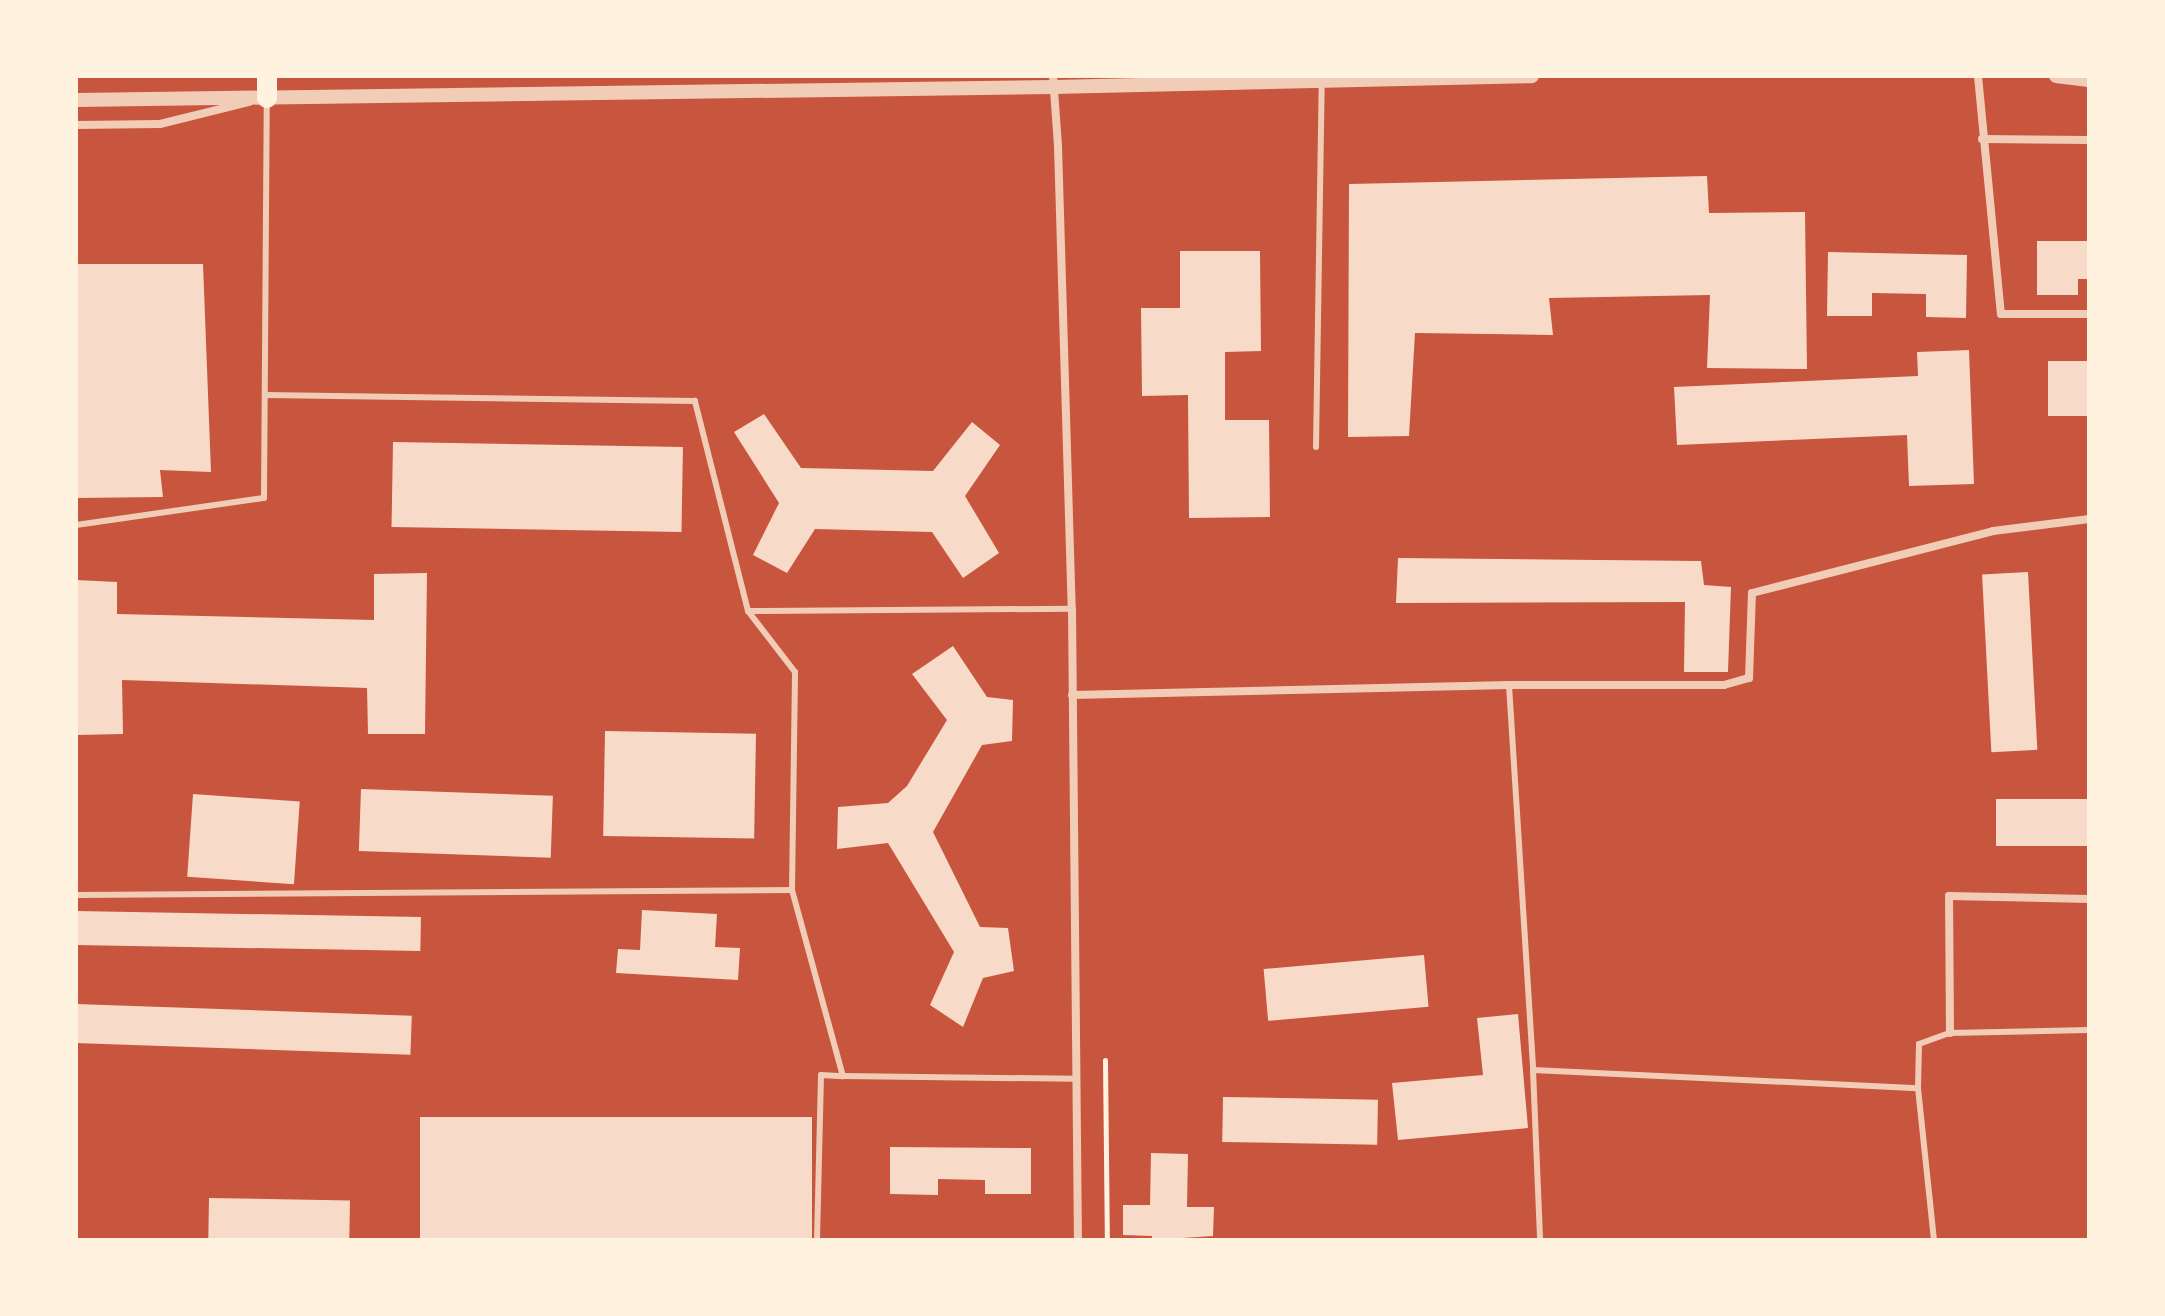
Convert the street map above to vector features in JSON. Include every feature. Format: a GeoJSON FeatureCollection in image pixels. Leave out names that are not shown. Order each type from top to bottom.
{"type":"FeatureCollection","features":[{"type":"Feature","properties":{"kind":"main road"},"geometry":{"type":"LineString","coordinates":[[267,76],[267,98]]}},
{"type":"Feature","properties":{"kind":"street"},"geometry":{"type":"LineString","coordinates":[[76,100],[1532,76]]}},
{"type":"Feature","properties":{"kind":"street"},"geometry":{"type":"LineString","coordinates":[[1978,76],[2001,314],[2089,314]]}},
{"type":"Feature","properties":{"kind":"street"},"geometry":{"type":"LineString","coordinates":[[2056,76],[2089,80]]}},
{"type":"Feature","properties":{"kind":"street"},"geometry":{"type":"LineString","coordinates":[[1053,82],[1059,162],[1072,609],[1078,1240]]}},
{"type":"Feature","properties":{"kind":"street"},"geometry":{"type":"LineString","coordinates":[[76,125],[160,124],[267,98]]}},
{"type":"Feature","properties":{"kind":"street"},"geometry":{"type":"LineString","coordinates":[[1982,139],[2089,140]]}},
{"type":"Feature","properties":{"kind":"street"},"geometry":{"type":"LineString","coordinates":[[1072,695],[1509,685],[1724,685],[1749,678],[1752,593],[1993,531],[2089,519]]}},
{"type":"Feature","properties":{"kind":"street"},"geometry":{"type":"LineString","coordinates":[[1950,1033],[1949,896],[2089,899]]}},
{"type":"Feature","properties":{"kind":"lane"},"geometry":{"type":"LineString","coordinates":[[1316,447],[1322,81]]}},
{"type":"Feature","properties":{"kind":"lane"},"geometry":{"type":"LineString","coordinates":[[76,525],[264,498],[267,98]]}},
{"type":"Feature","properties":{"kind":"lane"},"geometry":{"type":"LineString","coordinates":[[265,395],[695,401],[748,611],[795,672],[792,890],[843,1076]]}},
{"type":"Feature","properties":{"kind":"lane"},"geometry":{"type":"LineString","coordinates":[[748,611],[1072,609]]}},
{"type":"Feature","properties":{"kind":"lane"},"geometry":{"type":"LineString","coordinates":[[1509,685],[1533,1070],[1540,1240]]}},
{"type":"Feature","properties":{"kind":"lane"},"geometry":{"type":"LineString","coordinates":[[76,895],[792,890]]}},
{"type":"Feature","properties":{"kind":"lane"},"geometry":{"type":"LineString","coordinates":[[1934,1240],[1918,1088],[1919,1044],[1950,1033],[2089,1030]]}},
{"type":"Feature","properties":{"kind":"lane"},"geometry":{"type":"LineString","coordinates":[[1533,1070],[1918,1088]]}},
{"type":"Feature","properties":{"kind":"lane"},"geometry":{"type":"LineString","coordinates":[[817,1240],[821,1075],[1075,1079]]}},
{"type":"Feature","properties":{"kind":"path"},"geometry":{"type":"LineString","coordinates":[[1105,1060],[1107,1240]]}},
{"type":"Feature","properties":{"kind":"building"},"geometry":{"type":"Polygon","coordinates":[[[1707,176],[1709,213],[1805,212],[1807,369],[1707,368],[1710,295],[1549,298],[1553,335],[1415,333],[1409,436],[1348,437],[1349,184],[1707,176]]]}},
{"type":"Feature","properties":{"kind":"building"},"geometry":{"type":"Polygon","coordinates":[[[2037,241],[2089,241],[2089,279],[2078,279],[2078,295],[2037,295],[2037,241]]]}},
{"type":"Feature","properties":{"kind":"building"},"geometry":{"type":"Polygon","coordinates":[[[1180,251],[1260,251],[1261,351],[1225,352],[1225,420],[1269,420],[1270,517],[1189,518],[1188,395],[1142,396],[1141,308],[1180,308],[1180,251]]]}},
{"type":"Feature","properties":{"kind":"building"},"geometry":{"type":"Polygon","coordinates":[[[1828,252],[1967,255],[1966,318],[1926,317],[1926,294],[1872,293],[1872,316],[1827,316],[1828,252]]]}},
{"type":"Feature","properties":{"kind":"building"},"geometry":{"type":"Polygon","coordinates":[[[76,264],[203,264],[211,472],[160,470],[163,497],[76,498],[76,264]]]}},
{"type":"Feature","properties":{"kind":"building"},"geometry":{"type":"Polygon","coordinates":[[[1969,350],[1974,484],[1909,486],[1907,435],[1677,445],[1674,387],[1918,376],[1917,352],[1969,350]]]}},
{"type":"Feature","properties":{"kind":"building"},"geometry":{"type":"Polygon","coordinates":[[[2048,361],[2089,361],[2089,416],[2048,416],[2048,361]]]}},
{"type":"Feature","properties":{"kind":"building"},"geometry":{"type":"Polygon","coordinates":[[[764,414],[801,468],[933,471],[972,422],[1000,445],[965,496],[999,553],[963,578],[932,532],[815,529],[787,573],[753,555],[779,503],[734,432],[764,414]]]}},
{"type":"Feature","properties":{"kind":"building"},"geometry":{"type":"Polygon","coordinates":[[[393,442],[683,447],[681,532],[392,527],[393,442]]]}},
{"type":"Feature","properties":{"kind":"building"},"geometry":{"type":"Polygon","coordinates":[[[1398,558],[1701,561],[1704,585],[1731,587],[1728,672],[1684,672],[1685,602],[1396,603],[1398,558]]]}},
{"type":"Feature","properties":{"kind":"building"},"geometry":{"type":"Polygon","coordinates":[[[2028,572],[2037,750],[1991,752],[1982,574],[2028,572]]]}},
{"type":"Feature","properties":{"kind":"building"},"geometry":{"type":"Polygon","coordinates":[[[427,573],[425,734],[368,734],[367,688],[122,680],[123,734],[76,735],[76,580],[117,582],[117,614],[374,620],[374,574],[427,573]]]}},
{"type":"Feature","properties":{"kind":"building"},"geometry":{"type":"Polygon","coordinates":[[[953,646],[987,697],[1013,700],[1012,741],[982,745],[933,832],[980,927],[1008,928],[1014,971],[983,978],[963,1027],[930,1005],[954,952],[888,843],[837,849],[838,807],[888,803],[907,786],[947,720],[912,674],[953,646]]]}},
{"type":"Feature","properties":{"kind":"building"},"geometry":{"type":"Polygon","coordinates":[[[605,731],[756,734],[754,839],[603,836],[605,731]]]}},
{"type":"Feature","properties":{"kind":"building"},"geometry":{"type":"Polygon","coordinates":[[[361,789],[553,796],[551,858],[359,851],[361,789]]]}},
{"type":"Feature","properties":{"kind":"building"},"geometry":{"type":"Polygon","coordinates":[[[193,794],[300,801],[294,884],[187,877],[193,794]]]}},
{"type":"Feature","properties":{"kind":"building"},"geometry":{"type":"Polygon","coordinates":[[[1996,799],[2089,799],[2089,846],[1996,846],[1996,799]]]}},
{"type":"Feature","properties":{"kind":"building"},"geometry":{"type":"Polygon","coordinates":[[[642,910],[717,914],[715,947],[740,948],[738,980],[616,973],[618,949],[640,950],[642,910]]]}},
{"type":"Feature","properties":{"kind":"building"},"geometry":{"type":"Polygon","coordinates":[[[76,911],[421,917],[420,951],[76,945],[76,911]]]}},
{"type":"Feature","properties":{"kind":"building"},"geometry":{"type":"Polygon","coordinates":[[[1424,955],[1429,1007],[1268,1021],[1264,969],[1424,955]]]}},
{"type":"Feature","properties":{"kind":"building"},"geometry":{"type":"Polygon","coordinates":[[[76,1004],[412,1016],[410,1055],[76,1043],[76,1004]]]}},
{"type":"Feature","properties":{"kind":"building"},"geometry":{"type":"Polygon","coordinates":[[[1518,1014],[1528,1128],[1398,1140],[1392,1083],[1483,1075],[1477,1018],[1518,1014]]]}},
{"type":"Feature","properties":{"kind":"building"},"geometry":{"type":"Polygon","coordinates":[[[1223,1097],[1378,1100],[1377,1145],[1222,1142],[1223,1097]]]}},
{"type":"Feature","properties":{"kind":"building"},"geometry":{"type":"Polygon","coordinates":[[[420,1117],[812,1117],[812,1240],[420,1240],[420,1117]]]}},
{"type":"Feature","properties":{"kind":"building"},"geometry":{"type":"Polygon","coordinates":[[[890,1147],[1031,1148],[1031,1194],[985,1194],[985,1180],[938,1179],[938,1195],[890,1194],[890,1147]]]}},
{"type":"Feature","properties":{"kind":"building"},"geometry":{"type":"Polygon","coordinates":[[[1151,1153],[1188,1154],[1187,1207],[1214,1207],[1213,1236],[1152,1240],[1152,1236],[1123,1235],[1123,1205],[1150,1205],[1151,1153]]]}},
{"type":"Feature","properties":{"kind":"building"},"geometry":{"type":"Polygon","coordinates":[[[209,1198],[350,1200],[349,1240],[208,1240],[209,1198]]]}}]}
